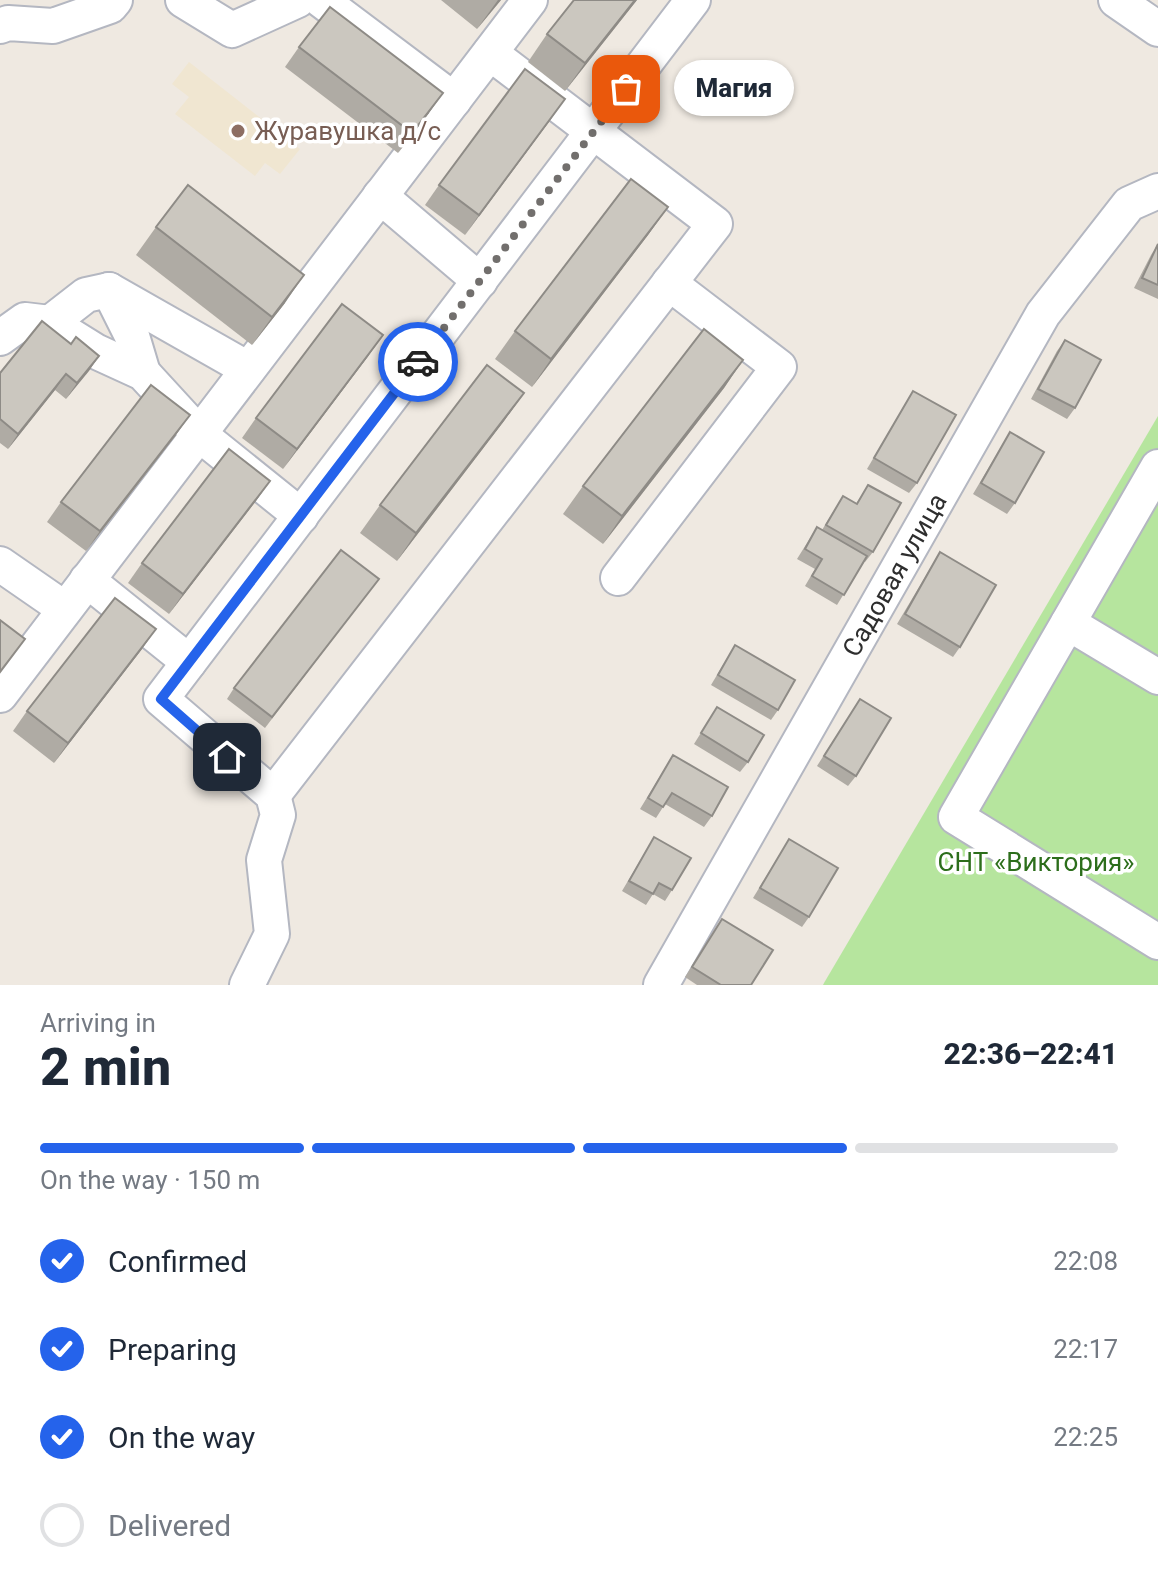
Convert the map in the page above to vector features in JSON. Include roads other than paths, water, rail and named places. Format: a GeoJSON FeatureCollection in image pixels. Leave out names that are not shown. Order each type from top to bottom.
{"type":"FeatureCollection","features":[{"type":"Feature","properties":{"kind":"street"},"geometry":{"type":"LineString","coordinates":[[0,26],[8,23],[53,26],[110,6],[115,0]]}},
{"type":"Feature","properties":{"kind":"street"},"geometry":{"type":"LineString","coordinates":[[183,0],[232,30],[298,0]]}},
{"type":"Feature","properties":{"kind":"street"},"geometry":{"type":"LineString","coordinates":[[321,0],[454,100]]}},
{"type":"Feature","properties":{"kind":"street"},"geometry":{"type":"LineString","coordinates":[[0,695],[530,0]]}},
{"type":"Feature","properties":{"kind":"street"},"geometry":{"type":"LineString","coordinates":[[247,985],[272,934],[264,860],[278,815],[273,795],[161,699],[693,0]]}},
{"type":"Feature","properties":{"kind":"street"},"geometry":{"type":"LineString","coordinates":[[1116,0],[1158,29]]}},
{"type":"Feature","properties":{"kind":"street"},"geometry":{"type":"LineString","coordinates":[[273,795],[715,224],[490,53]]}},
{"type":"Feature","properties":{"kind":"street","name":"Садовая улица"},"geometry":{"type":"LineString","coordinates":[[661,985],[1043,314],[1129,204],[1158,191]]}},
{"type":"Feature","properties":{"kind":"street"},"geometry":{"type":"LineString","coordinates":[[380,196],[480,281]]}},
{"type":"Feature","properties":{"kind":"street"},"geometry":{"type":"LineString","coordinates":[[618,578],[779,367],[669,283]]}},
{"type":"Feature","properties":{"kind":"street"},"geometry":{"type":"LineString","coordinates":[[50,323],[86,295],[109,290],[248,369]]}},
{"type":"Feature","properties":{"kind":"street"},"geometry":{"type":"LineString","coordinates":[[109,290],[132,336],[143,373]]}},
{"type":"Feature","properties":{"kind":"street"},"geometry":{"type":"LineString","coordinates":[[0,338],[25,320],[50,323],[95,351],[143,373],[199,434],[301,516]]}},
{"type":"Feature","properties":{"kind":"street"},"geometry":{"type":"LineString","coordinates":[[1158,467],[956,817],[1158,942]]}},
{"type":"Feature","properties":{"kind":"street"},"geometry":{"type":"LineString","coordinates":[[0,564],[65,609]]}},
{"type":"Feature","properties":{"kind":"street"},"geometry":{"type":"LineString","coordinates":[[87,580],[189,662]]}},
{"type":"Feature","properties":{"kind":"street"},"geometry":{"type":"LineString","coordinates":[[1068,623],[1158,677]]}},
{"type":"Feature","properties":{"kind":"place","name":"Магия"},"geometry":{"type":"Point","coordinates":[626,89]}},
{"type":"Feature","properties":{"kind":"place","name":"Журавушка д/с"},"geometry":{"type":"Point","coordinates":[238,131]}},
{"type":"Feature","properties":{"kind":"park label","name":"СНТ «Виктория»"},"geometry":{"type":"Point","coordinates":[1036,862]}}]}
